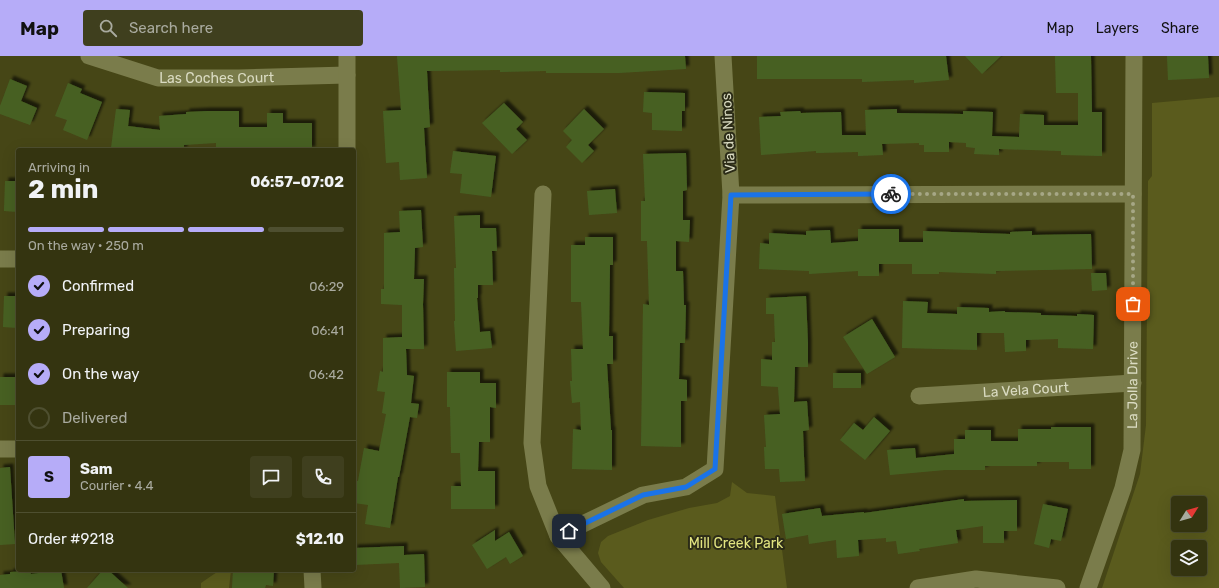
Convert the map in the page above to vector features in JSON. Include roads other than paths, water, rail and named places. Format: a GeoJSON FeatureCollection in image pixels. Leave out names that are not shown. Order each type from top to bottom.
{"type":"FeatureCollection","features":[{"type":"Feature","properties":{"kind":"street","name":"Las Coches Court"},"geometry":{"type":"LineString","coordinates":[[89,56],[158,78],[239,78],[348,75]]}},
{"type":"Feature","properties":{"kind":"street"},"geometry":{"type":"LineString","coordinates":[[347,56],[347,148]]}},
{"type":"Feature","properties":{"kind":"street","name":"Via de Ninos"},"geometry":{"type":"LineString","coordinates":[[558,536],[643,495],[686,487],[715,469],[731,195],[727,99],[723,56]]}},
{"type":"Feature","properties":{"kind":"street","name":"La Jolla Drive"},"geometry":{"type":"LineString","coordinates":[[1088,588],[1123,488],[1132,450],[1134,56]]}},
{"type":"Feature","properties":{"kind":"street"},"geometry":{"type":"LineString","coordinates":[[543,194],[532,443],[538,486],[558,536],[602,588]]}},
{"type":"Feature","properties":{"kind":"street"},"geometry":{"type":"LineString","coordinates":[[731,195],[1133,194]]}},
{"type":"Feature","properties":{"kind":"street"},"geometry":{"type":"LineString","coordinates":[[0,259],[16,259]]}},
{"type":"Feature","properties":{"kind":"street","name":"La Vela Court"},"geometry":{"type":"LineString","coordinates":[[919,396],[1132,383]]}},
{"type":"Feature","properties":{"kind":"street"},"geometry":{"type":"LineString","coordinates":[[0,449],[16,449]]}},
{"type":"Feature","properties":{"kind":"street"},"geometry":{"type":"LineString","coordinates":[[312,572],[313,588]]}},
{"type":"Feature","properties":{"kind":"street"},"geometry":{"type":"LineString","coordinates":[[918,588],[976,579],[1057,588]]}},
{"type":"Feature","properties":{"kind":"park label","name":"Mill Creek Park"},"geometry":{"type":"Point","coordinates":[736,543]}}]}
